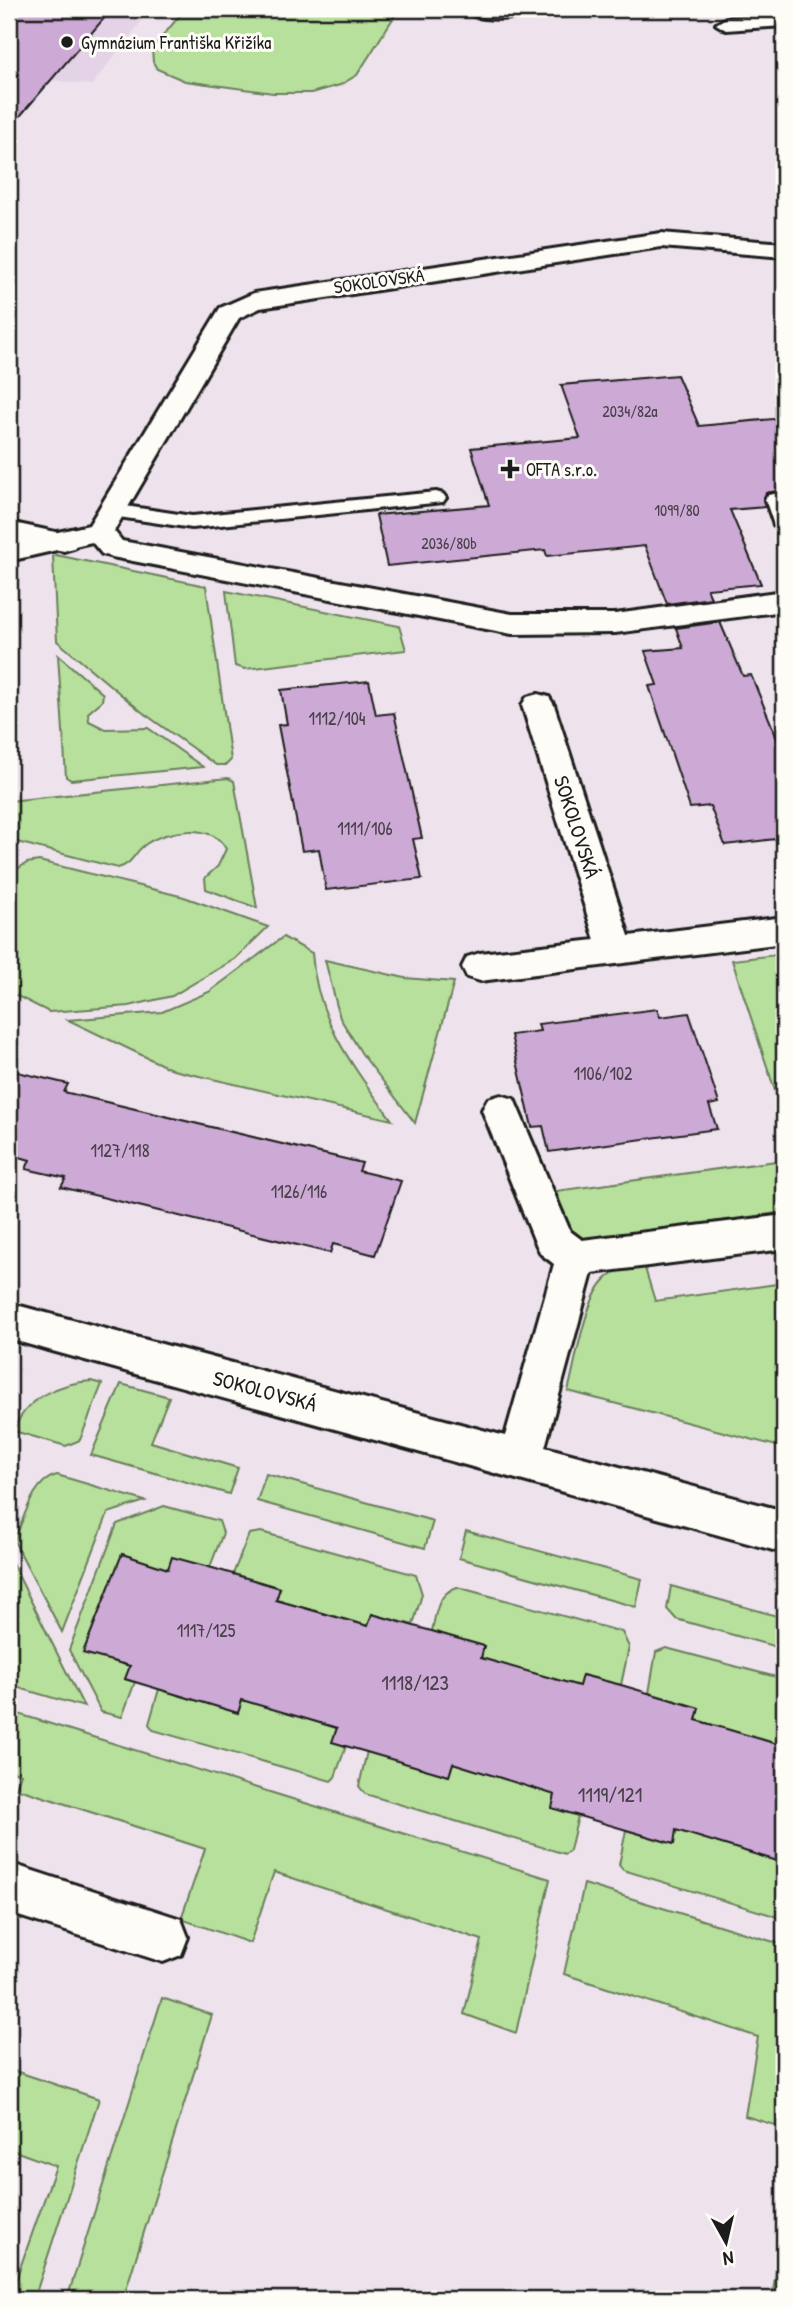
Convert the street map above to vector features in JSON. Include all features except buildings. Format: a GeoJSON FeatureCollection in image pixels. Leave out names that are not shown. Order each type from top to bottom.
{"type":"FeatureCollection","features":[{"type":"Feature","properties":{"kind":"street"},"geometry":{"type":"LineString","coordinates":[[481,12],[525,9]]}},
{"type":"Feature","properties":{"kind":"street"},"geometry":{"type":"LineString","coordinates":[[726,24],[784,20]]}},
{"type":"Feature","properties":{"kind":"street","name":"SOKOLOVSKÁ"},"geometry":{"type":"LineString","coordinates":[[105,521],[229,313],[254,300],[661,240],[784,250]]}},
{"type":"Feature","properties":{"kind":"street"},"geometry":{"type":"LineString","coordinates":[[9,552],[64,542],[105,521],[112,548],[512,624],[568,628],[625,624],[784,601]]}},
{"type":"Feature","properties":{"kind":"street"},"geometry":{"type":"LineString","coordinates":[[9,531],[64,542]]}},
{"type":"Feature","properties":{"kind":"street","name":"SOKOLOVSKÁ"},"geometry":{"type":"LineString","coordinates":[[538,705],[616,951]]}},
{"type":"Feature","properties":{"kind":"street"},"geometry":{"type":"LineString","coordinates":[[480,967],[784,930]]}},
{"type":"Feature","properties":{"kind":"street"},"geometry":{"type":"LineString","coordinates":[[501,1110],[555,1242],[576,1258],[784,1232]]}},
{"type":"Feature","properties":{"kind":"street"},"geometry":{"type":"LineString","coordinates":[[520,1461],[576,1258]]}},
{"type":"Feature","properties":{"kind":"street","name":"SOKOLOVSKÁ"},"geometry":{"type":"LineString","coordinates":[[12,1332],[520,1461],[784,1532]]}},
{"type":"Feature","properties":{"kind":"street"},"geometry":{"type":"LineString","coordinates":[[9,1888],[163,1937]]}},
{"type":"Feature","properties":{"kind":"lane"},"geometry":{"type":"LineString","coordinates":[[105,521],[192,522],[436,498]]}},
{"type":"Feature","properties":{"kind":"lane"},"geometry":{"type":"LineString","coordinates":[[784,498],[775,499],[784,525]]}},
{"type":"Feature","properties":{"kind":"shaded area","name":"Gymnázium Františka Křižíka"},"geometry":{"type":"Polygon","coordinates":[[[9,9],[151,9],[92,85],[9,75],[9,9]]]}},
{"type":"Feature","properties":{"kind":"green space"},"geometry":{"type":"Polygon","coordinates":[[[185,9],[399,9],[357,75],[340,85],[311,93],[273,93],[185,81],[157,69],[153,62],[152,49],[185,9]]]}},
{"type":"Feature","properties":{"kind":"green space"},"geometry":{"type":"Polygon","coordinates":[[[53,556],[206,586],[231,760],[226,765],[216,765],[142,712],[57,641],[53,556]]]}},
{"type":"Feature","properties":{"kind":"green space"},"geometry":{"type":"Polygon","coordinates":[[[226,591],[399,626],[406,650],[245,669],[235,666],[226,591]]]}},
{"type":"Feature","properties":{"kind":"green space"},"geometry":{"type":"Polygon","coordinates":[[[58,655],[103,694],[102,701],[88,713],[89,721],[105,729],[148,728],[203,767],[71,780],[66,777],[58,655]]]}},
{"type":"Feature","properties":{"kind":"green space"},"geometry":{"type":"Polygon","coordinates":[[[228,778],[234,781],[257,908],[206,889],[205,878],[218,866],[226,849],[211,835],[189,831],[165,835],[146,844],[127,864],[118,868],[9,840],[9,801],[228,778]]]}},
{"type":"Feature","properties":{"kind":"green space"},"geometry":{"type":"Polygon","coordinates":[[[39,861],[184,897],[268,927],[235,959],[172,996],[129,1006],[49,1012],[9,992],[9,874],[27,863],[39,861]]]}},
{"type":"Feature","properties":{"kind":"green space"},"geometry":{"type":"Polygon","coordinates":[[[283,937],[312,953],[315,977],[329,1022],[351,1062],[392,1120],[173,1070],[68,1020],[162,1012],[209,992],[283,937]]]}},
{"type":"Feature","properties":{"kind":"green space"},"geometry":{"type":"Polygon","coordinates":[[[784,954],[784,1118],[732,960],[784,954]]]}},
{"type":"Feature","properties":{"kind":"green space"},"geometry":{"type":"Polygon","coordinates":[[[325,960],[405,978],[454,982],[415,1123],[362,1054],[340,1018],[325,960]]]}},
{"type":"Feature","properties":{"kind":"green space"},"geometry":{"type":"Polygon","coordinates":[[[784,1160],[784,1212],[582,1240],[562,1224],[549,1192],[784,1160]]]}},
{"type":"Feature","properties":{"kind":"green space"},"geometry":{"type":"Polygon","coordinates":[[[643,1262],[655,1301],[784,1283],[784,1448],[568,1391],[586,1318],[597,1291],[613,1274],[643,1262]]]}},
{"type":"Feature","properties":{"kind":"green space"},"geometry":{"type":"Polygon","coordinates":[[[91,1381],[102,1384],[80,1440],[66,1446],[14,1431],[26,1410],[44,1395],[67,1385],[91,1381]]]}},
{"type":"Feature","properties":{"kind":"green space"},"geometry":{"type":"Polygon","coordinates":[[[121,1384],[169,1397],[151,1442],[238,1468],[229,1494],[91,1455],[121,1384]]]}},
{"type":"Feature","properties":{"kind":"green space"},"geometry":{"type":"Polygon","coordinates":[[[266,1474],[433,1521],[425,1548],[257,1501],[266,1474]]]}},
{"type":"Feature","properties":{"kind":"green space"},"geometry":{"type":"Polygon","coordinates":[[[57,1475],[145,1501],[108,1513],[62,1632],[14,1541],[35,1493],[48,1478],[57,1475]]]}},
{"type":"Feature","properties":{"kind":"green space"},"geometry":{"type":"Polygon","coordinates":[[[164,1506],[219,1521],[223,1533],[210,1567],[168,1569],[122,1554],[83,1652],[130,1666],[125,1679],[135,1682],[122,1717],[101,1712],[69,1650],[117,1524],[164,1506]]]}},
{"type":"Feature","properties":{"kind":"green space"},"geometry":{"type":"Polygon","coordinates":[[[466,1531],[642,1579],[636,1607],[459,1558],[466,1531]]]}},
{"type":"Feature","properties":{"kind":"green space"},"geometry":{"type":"Polygon","coordinates":[[[261,1532],[416,1575],[422,1594],[413,1625],[372,1614],[368,1626],[276,1600],[280,1588],[233,1574],[249,1534],[261,1532]]]}},
{"type":"Feature","properties":{"kind":"green space"},"geometry":{"type":"Polygon","coordinates":[[[9,1557],[84,1707],[9,1685],[9,1557]]]}},
{"type":"Feature","properties":{"kind":"green space"},"geometry":{"type":"Polygon","coordinates":[[[671,1586],[784,1618],[784,1649],[676,1619],[667,1609],[671,1586]]]}},
{"type":"Feature","properties":{"kind":"green space"},"geometry":{"type":"Polygon","coordinates":[[[457,1587],[622,1632],[629,1647],[621,1685],[583,1675],[579,1686],[481,1658],[483,1646],[432,1631],[441,1599],[457,1587]]]}},
{"type":"Feature","properties":{"kind":"green space"},"geometry":{"type":"Polygon","coordinates":[[[666,1648],[784,1679],[784,1746],[696,1720],[699,1708],[649,1693],[656,1652],[666,1648]]]}},
{"type":"Feature","properties":{"kind":"green space"},"geometry":{"type":"Polygon","coordinates":[[[159,1689],[238,1713],[242,1700],[337,1728],[333,1741],[346,1746],[335,1777],[331,1781],[153,1730],[149,1724],[159,1689]]]}},
{"type":"Feature","properties":{"kind":"green space"},"geometry":{"type":"Polygon","coordinates":[[[9,1711],[550,1879],[516,2033],[464,2014],[482,1940],[274,1872],[250,1943],[181,1919],[205,1849],[16,1788],[21,1774],[9,1770],[9,1711]]]}},
{"type":"Feature","properties":{"kind":"green space"},"geometry":{"type":"Polygon","coordinates":[[[367,1751],[449,1776],[453,1763],[555,1794],[552,1808],[578,1816],[570,1850],[565,1854],[365,1794],[359,1786],[367,1751]]]}},
{"type":"Feature","properties":{"kind":"green space"},"geometry":{"type":"Polygon","coordinates":[[[626,1830],[673,1844],[676,1830],[779,1861],[777,1875],[784,1878],[784,1916],[778,1917],[623,1870],[619,1865],[626,1830]]]}},
{"type":"Feature","properties":{"kind":"green space"},"geometry":{"type":"Polygon","coordinates":[[[584,1884],[784,1945],[784,2128],[745,2116],[758,2037],[564,1974],[584,1884]]]}},
{"type":"Feature","properties":{"kind":"green space"},"geometry":{"type":"Polygon","coordinates":[[[162,1998],[212,2015],[123,2299],[67,2299],[162,1998]]]}},
{"type":"Feature","properties":{"kind":"green space"},"geometry":{"type":"Polygon","coordinates":[[[9,2069],[99,2099],[34,2299],[9,2299],[56,2166],[9,2149],[9,2069]]]}},
{"type":"Feature","properties":{"kind":"green space"},"geometry":{"type":"Polygon","coordinates":[[[784,2213],[784,2299],[772,2299],[784,2213]]]}},
{"type":"Feature","properties":{"kind":"place","name":"Gymnázium Františka Křižíka"},"geometry":{"type":"Point","coordinates":[67,42]}},
{"type":"Feature","properties":{"kind":"place","name":"OFTA s.r.o."},"geometry":{"type":"Point","coordinates":[510,469]}}]}
